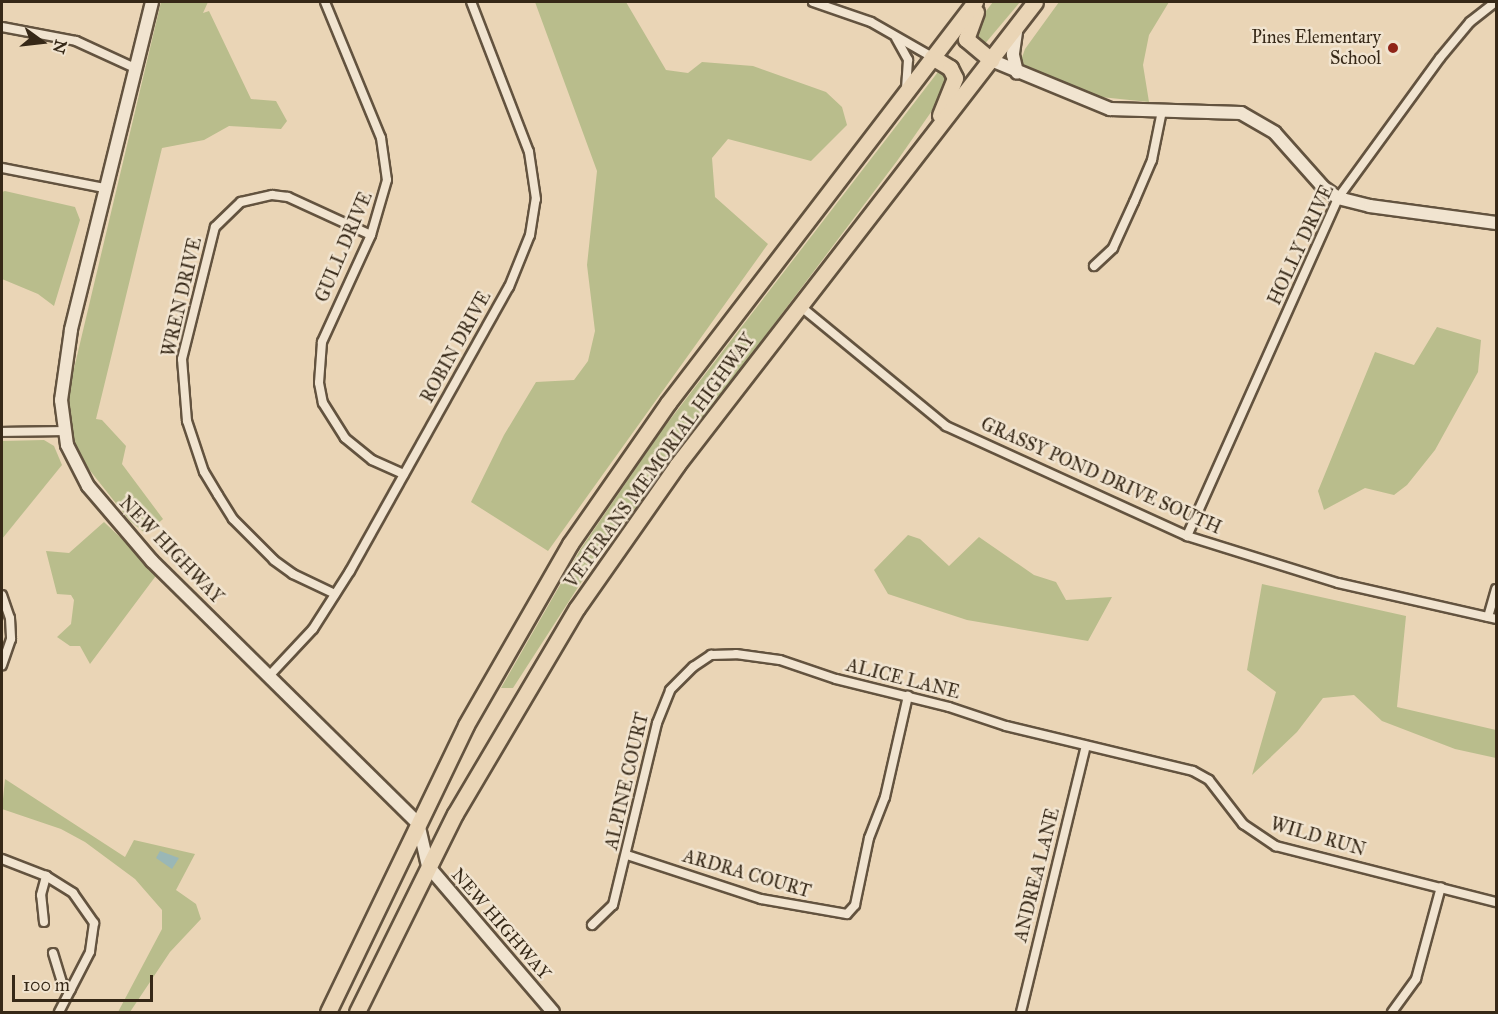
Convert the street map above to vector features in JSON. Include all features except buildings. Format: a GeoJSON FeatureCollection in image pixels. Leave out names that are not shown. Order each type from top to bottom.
{"type":"FeatureCollection","features":[{"type":"Feature","properties":{"kind":"highway","name":"VETERANS MEMORIAL HIGHWAY"},"geometry":{"type":"LineString","coordinates":[[328,1012],[418,824],[517,633],[602,496],[906,90],[975,2]]}},
{"type":"Feature","properties":{"kind":"highway"},"geometry":{"type":"LineString","coordinates":[[982,2],[966,31],[966,39],[991,60]]}},
{"type":"Feature","properties":{"kind":"highway","name":"VETERANS MEMORIAL HIGHWAY"},"geometry":{"type":"LineString","coordinates":[[357,1012],[428,866],[506,724],[577,608],[656,494],[1035,2]]}},
{"type":"Feature","properties":{"kind":"highway"},"geometry":{"type":"LineString","coordinates":[[929,139],[955,78],[950,68],[932,57]]}},
{"type":"Feature","properties":{"kind":"street","name":"NEW HIGHWAY"},"geometry":{"type":"LineString","coordinates":[[152,2],[104,188],[71,330],[60,400],[63,431],[75,464],[110,516],[418,824],[428,866],[553,1012]]}},
{"type":"Feature","properties":{"kind":"street","name":"GULL DRIVE"},"geometry":{"type":"LineString","coordinates":[[325,2],[386,159],[383,203],[371,235],[322,342],[319,383],[323,403],[345,438],[372,460],[404,474]]}},
{"type":"Feature","properties":{"kind":"street","name":"ROBIN DRIVE"},"geometry":{"type":"LineString","coordinates":[[269,676],[313,629],[335,594],[509,287],[530,235],[536,199],[529,152],[471,2]]}},
{"type":"Feature","properties":{"kind":"street"},"geometry":{"type":"LineString","coordinates":[[813,2],[832,5],[871,22],[932,57]]}},
{"type":"Feature","properties":{"kind":"street","name":"HOLLY DRIVE"},"geometry":{"type":"LineString","coordinates":[[1187,536],[1338,198],[1440,58],[1470,22],[1497,2]]}},
{"type":"Feature","properties":{"kind":"street"},"geometry":{"type":"LineString","coordinates":[[1017,25],[1013,60],[1017,73]]}},
{"type":"Feature","properties":{"kind":"street"},"geometry":{"type":"LineString","coordinates":[[2,27],[76,41],[135,68]]}},
{"type":"Feature","properties":{"kind":"street"},"geometry":{"type":"LineString","coordinates":[[894,36],[908,60],[906,90]]}},
{"type":"Feature","properties":{"kind":"street"},"geometry":{"type":"LineString","coordinates":[[991,60],[1017,73],[1110,109],[1216,110],[1241,113],[1260,121],[1338,198],[1497,223]]}},
{"type":"Feature","properties":{"kind":"street"},"geometry":{"type":"LineString","coordinates":[[1094,266],[1113,249],[1134,202],[1152,160],[1162,111]]}},
{"type":"Feature","properties":{"kind":"street"},"geometry":{"type":"LineString","coordinates":[[2,168],[104,188]]}},
{"type":"Feature","properties":{"kind":"street","name":"WREN DRIVE"},"geometry":{"type":"LineString","coordinates":[[335,594],[293,574],[274,560],[233,519],[204,472],[187,421],[182,359],[215,227],[241,202],[272,195],[288,197],[371,235]]}},
{"type":"Feature","properties":{"kind":"street","name":"GRASSY POND DRIVE SOUTH"},"geometry":{"type":"LineString","coordinates":[[800,306],[946,426],[1187,536],[1338,583],[1492,618]]}},
{"type":"Feature","properties":{"kind":"street"},"geometry":{"type":"LineString","coordinates":[[2,432],[63,431]]}},
{"type":"Feature","properties":{"kind":"street"},"geometry":{"type":"LineString","coordinates":[[1492,618],[1497,589]]}},
{"type":"Feature","properties":{"kind":"street"},"geometry":{"type":"LineString","coordinates":[[2,595],[10,618],[11,639],[2,665]]}},
{"type":"Feature","properties":{"kind":"street","name":"ALICE LANE"},"geometry":{"type":"LineString","coordinates":[[711,655],[780,660],[1006,726],[1086,746]]}},
{"type":"Feature","properties":{"kind":"street","name":"ALPINE COURT"},"geometry":{"type":"LineString","coordinates":[[592,925],[614,905],[663,706],[680,678],[711,655]]}},
{"type":"Feature","properties":{"kind":"street","name":"ARDRA COURT"},"geometry":{"type":"LineString","coordinates":[[627,855],[761,899],[847,914],[855,905],[868,838],[885,798],[908,696]]}},
{"type":"Feature","properties":{"kind":"street","name":"WILD RUN"},"geometry":{"type":"LineString","coordinates":[[1086,746],[1193,771],[1209,780],[1243,824],[1276,846],[1497,902]]}},
{"type":"Feature","properties":{"kind":"street","name":"ANDREA LANE"},"geometry":{"type":"LineString","coordinates":[[1021,1012],[1086,746]]}},
{"type":"Feature","properties":{"kind":"street"},"geometry":{"type":"LineString","coordinates":[[2,859],[46,876],[73,893],[94,923],[90,952],[59,1012]]}},
{"type":"Feature","properties":{"kind":"street"},"geometry":{"type":"LineString","coordinates":[[44,921],[41,895],[46,876]]}},
{"type":"Feature","properties":{"kind":"street"},"geometry":{"type":"LineString","coordinates":[[1392,1012],[1416,979],[1441,887]]}},
{"type":"Feature","properties":{"kind":"street"},"geometry":{"type":"LineString","coordinates":[[53,952],[62,983],[71,990]]}},
{"type":"Feature","properties":{"kind":"green space"},"geometry":{"type":"Polygon","coordinates":[[[161,2],[208,2],[203,13],[209,11],[251,99],[276,101],[287,121],[281,129],[229,126],[204,140],[162,148],[96,419],[102,420],[126,446],[122,464],[163,519],[146,534],[130,521],[84,463],[73,442],[67,398],[161,2]]]}},
{"type":"Feature","properties":{"kind":"green space"},"geometry":{"type":"Polygon","coordinates":[[[535,2],[626,2],[666,70],[688,73],[702,62],[753,66],[826,92],[842,107],[847,125],[811,161],[728,139],[712,158],[715,197],[768,244],[548,551],[471,502],[504,435],[536,382],[574,380],[588,361],[595,331],[587,265],[597,171],[535,2]]]}},
{"type":"Feature","properties":{"kind":"green space"},"geometry":{"type":"Polygon","coordinates":[[[993,2],[1020,2],[983,46],[969,33],[993,2]]]}},
{"type":"Feature","properties":{"kind":"green space"},"geometry":{"type":"Polygon","coordinates":[[[1059,2],[1169,2],[1149,35],[1143,65],[1149,102],[1091,96],[1020,63],[1025,49],[1059,2]]]}},
{"type":"Feature","properties":{"kind":"green space"},"geometry":{"type":"Polygon","coordinates":[[[941,68],[949,71],[945,92],[897,161],[593,564],[513,688],[501,688],[580,550],[662,430],[941,68]]]}},
{"type":"Feature","properties":{"kind":"green space"},"geometry":{"type":"Polygon","coordinates":[[[2,192],[75,207],[80,220],[54,306],[38,294],[2,279],[2,192]]]}},
{"type":"Feature","properties":{"kind":"green space"},"geometry":{"type":"Polygon","coordinates":[[[1437,327],[1481,340],[1478,372],[1435,450],[1407,485],[1394,495],[1365,488],[1324,510],[1318,491],[1375,352],[1414,365],[1437,327]]]}},
{"type":"Feature","properties":{"kind":"green space"},"geometry":{"type":"Polygon","coordinates":[[[44,440],[54,446],[62,465],[2,539],[2,441],[44,440]]]}},
{"type":"Feature","properties":{"kind":"green space"},"geometry":{"type":"Polygon","coordinates":[[[104,522],[158,573],[90,664],[80,646],[70,646],[57,637],[71,624],[74,600],[71,595],[57,594],[46,551],[69,553],[104,522]]]}},
{"type":"Feature","properties":{"kind":"green space"},"geometry":{"type":"Polygon","coordinates":[[[908,535],[920,539],[949,566],[979,537],[1034,575],[1056,582],[1066,600],[1112,597],[1088,641],[967,620],[888,594],[874,570],[908,535]]]}},
{"type":"Feature","properties":{"kind":"green space"},"geometry":{"type":"Polygon","coordinates":[[[1262,584],[1406,616],[1397,707],[1496,730],[1496,758],[1455,749],[1382,721],[1354,695],[1323,698],[1297,732],[1252,775],[1276,692],[1247,670],[1262,584]]]}},
{"type":"Feature","properties":{"kind":"green space"},"geometry":{"type":"Polygon","coordinates":[[[5,779],[125,857],[134,840],[195,854],[176,890],[196,904],[201,919],[170,952],[130,1012],[118,1012],[162,929],[162,910],[135,879],[85,842],[61,829],[2,809],[5,779]]]}},
{"type":"Feature","properties":{"kind":"water"},"geometry":{"type":"Polygon","coordinates":[[[160,851],[179,858],[172,869],[156,858],[160,851]]]}},
{"type":"Feature","properties":{"kind":"place","name":"Pines Elementary School"},"geometry":{"type":"Point","coordinates":[1393,48]}}]}
